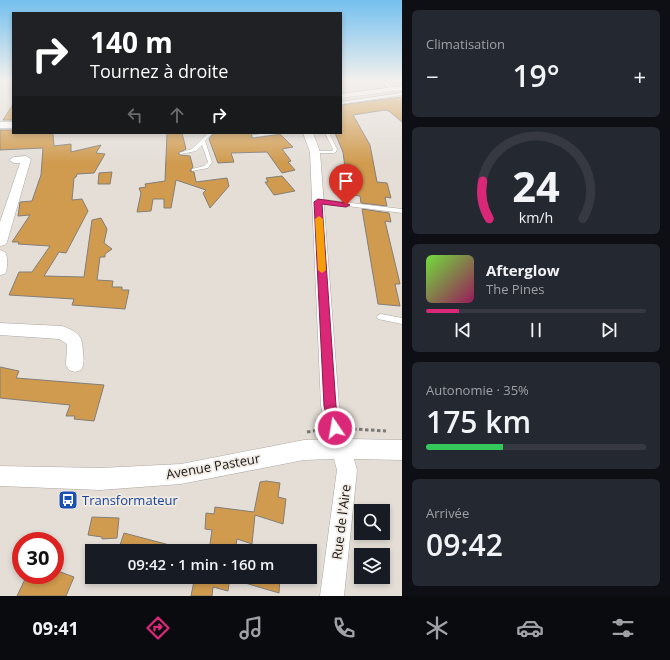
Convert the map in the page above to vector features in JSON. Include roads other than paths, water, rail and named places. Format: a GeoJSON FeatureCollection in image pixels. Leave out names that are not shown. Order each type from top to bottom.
{"type":"FeatureCollection","features":[{"type":"Feature","properties":{"kind":"street"},"geometry":{"type":"LineString","coordinates":[[0,125],[12,125]]}},
{"type":"Feature","properties":{"kind":"street","name":"Rue de l'Aire"},"geometry":{"type":"LineString","coordinates":[[308,134],[315,152],[330,406],[347,470],[332,596]]}},
{"type":"Feature","properties":{"kind":"street"},"geometry":{"type":"LineString","coordinates":[[0,242],[26,159],[14,160]]}},
{"type":"Feature","properties":{"kind":"street"},"geometry":{"type":"LineString","coordinates":[[0,255],[0,270]]}},
{"type":"Feature","properties":{"kind":"street"},"geometry":{"type":"LineString","coordinates":[[0,329],[62,333],[75,341],[75,365]]}},
{"type":"Feature","properties":{"kind":"street","name":"Avenue Pasteur"},"geometry":{"type":"LineString","coordinates":[[0,476],[100,479],[180,474],[304,450],[342,448],[402,450]]}},
{"type":"Feature","properties":{"kind":"lane"},"geometry":{"type":"LineString","coordinates":[[181,153],[194,150],[210,134]]}},
{"type":"Feature","properties":{"kind":"lane"},"geometry":{"type":"LineString","coordinates":[[254,136],[269,134]]}},
{"type":"Feature","properties":{"kind":"lane"},"geometry":{"type":"LineString","coordinates":[[315,152],[334,152],[335,149],[328,134]]}},
{"type":"Feature","properties":{"kind":"lane"},"geometry":{"type":"LineString","coordinates":[[194,170],[206,167],[210,162],[203,141]]}},
{"type":"Feature","properties":{"kind":"lane"},"geometry":{"type":"LineString","coordinates":[[318,202],[402,211]]}},
{"type":"Feature","properties":{"kind":"lane"},"geometry":{"type":"LineString","coordinates":[[381,317],[402,321]]}},
{"type":"Feature","properties":{"kind":"place","name":"Transformateur"},"geometry":{"type":"Point","coordinates":[68,500]}}]}
